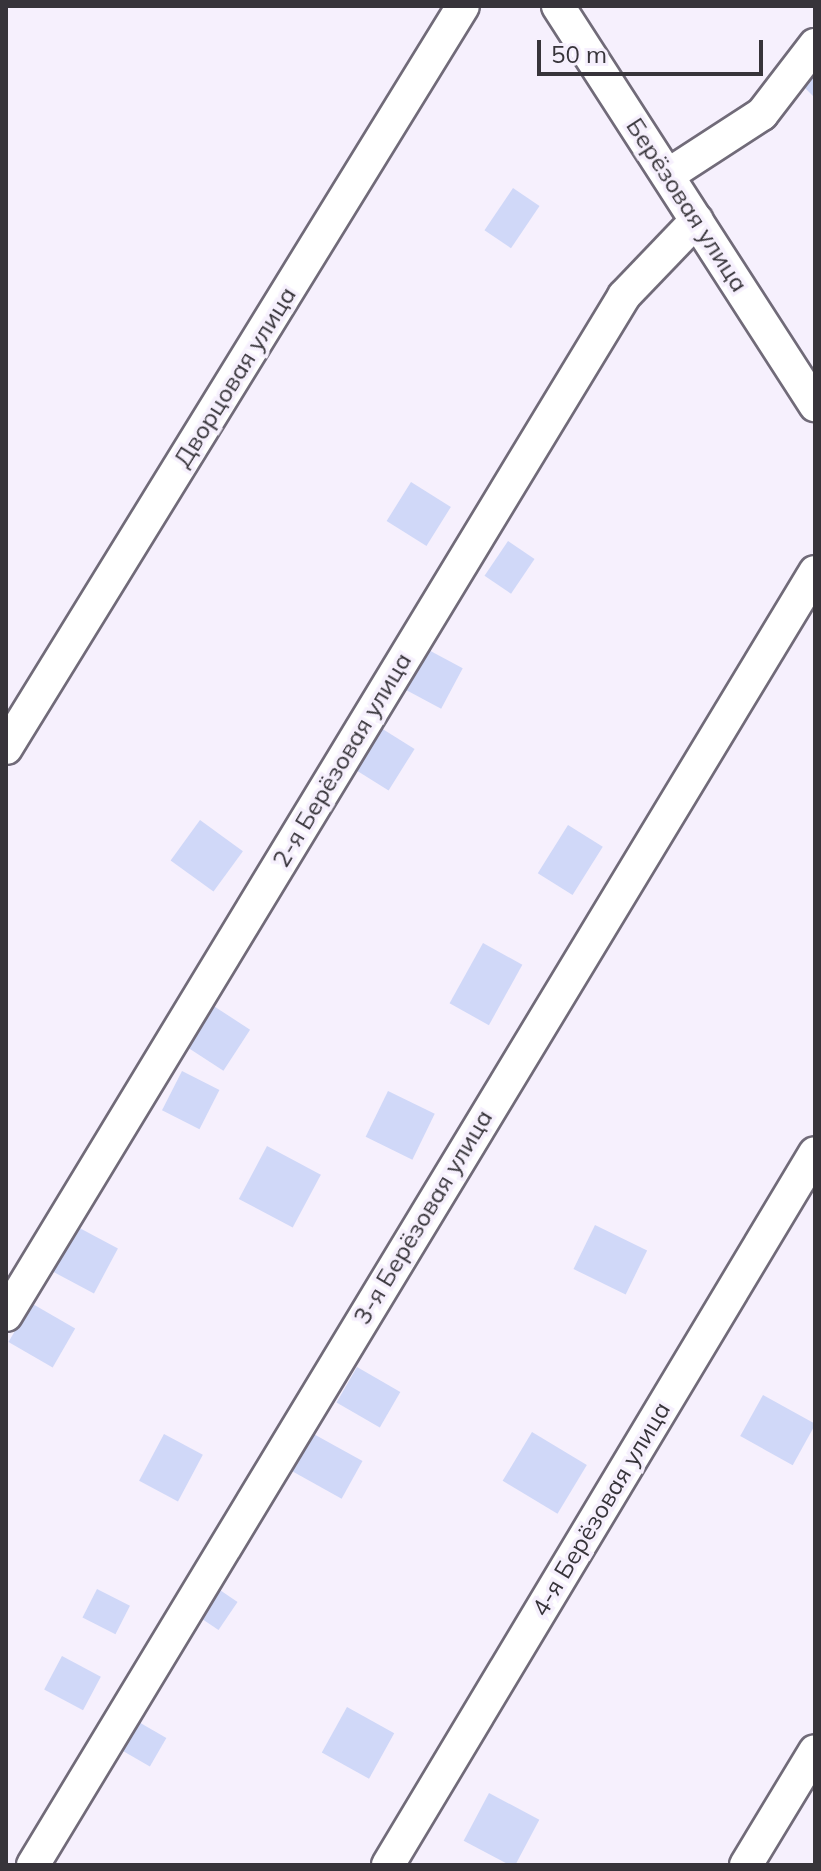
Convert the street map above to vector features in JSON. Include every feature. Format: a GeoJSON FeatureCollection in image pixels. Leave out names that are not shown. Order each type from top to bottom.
{"type":"FeatureCollection","features":[{"type":"Feature","properties":{"kind":"street","name":"Дворцовая улица"},"geometry":{"type":"LineString","coordinates":[[6,748],[463,6]]}},
{"type":"Feature","properties":{"kind":"street","name":"Берёзовая улица"},"geometry":{"type":"LineString","coordinates":[[558,6],[815,405]]}},
{"type":"Feature","properties":{"kind":"street"},"geometry":{"type":"LineString","coordinates":[[668,175],[762,114],[815,45]]}},
{"type":"Feature","properties":{"kind":"street","name":"2-я Берёзовая улица"},"geometry":{"type":"LineString","coordinates":[[6,1315],[624,296],[697,220]]}},
{"type":"Feature","properties":{"kind":"street","name":"3-я Берёзовая улица"},"geometry":{"type":"LineString","coordinates":[[33,1865],[815,572]]}},
{"type":"Feature","properties":{"kind":"street","name":"4-я Берёзовая улица"},"geometry":{"type":"LineString","coordinates":[[388,1865],[815,1153]]}},
{"type":"Feature","properties":{"kind":"street"},"geometry":{"type":"LineString","coordinates":[[746,1865],[815,1751]]}},
{"type":"Feature","properties":{"kind":"building"},"geometry":{"type":"Polygon","coordinates":[[[815,74],[815,98],[804,87],[815,74]]]}},
{"type":"Feature","properties":{"kind":"building"},"geometry":{"type":"Polygon","coordinates":[[[513,188],[540,206],[511,248],[484,230],[513,188]]]}},
{"type":"Feature","properties":{"kind":"building"},"geometry":{"type":"Polygon","coordinates":[[[411,482],[451,507],[426,546],[387,521],[411,482]]]}},
{"type":"Feature","properties":{"kind":"building"},"geometry":{"type":"Polygon","coordinates":[[[508,541],[535,559],[511,594],[485,576],[508,541]]]}},
{"type":"Feature","properties":{"kind":"building"},"geometry":{"type":"Polygon","coordinates":[[[423,647],[463,668],[441,709],[401,688],[423,647]]]}},
{"type":"Feature","properties":{"kind":"building"},"geometry":{"type":"Polygon","coordinates":[[[373,723],[415,749],[389,791],[347,765],[373,723]]]}},
{"type":"Feature","properties":{"kind":"building"},"geometry":{"type":"Polygon","coordinates":[[[200,820],[243,851],[213,892],[171,860],[200,820]]]}},
{"type":"Feature","properties":{"kind":"building"},"geometry":{"type":"Polygon","coordinates":[[[568,825],[603,847],[573,895],[538,873],[568,825]]]}},
{"type":"Feature","properties":{"kind":"building"},"geometry":{"type":"Polygon","coordinates":[[[483,943],[522,965],[489,1025],[450,1003],[483,943]]]}},
{"type":"Feature","properties":{"kind":"building"},"geometry":{"type":"Polygon","coordinates":[[[209,1003],[250,1030],[223,1071],[182,1044],[209,1003]]]}},
{"type":"Feature","properties":{"kind":"building"},"geometry":{"type":"Polygon","coordinates":[[[182,1071],[219,1090],[199,1129],[162,1110],[182,1071]]]}},
{"type":"Feature","properties":{"kind":"building"},"geometry":{"type":"Polygon","coordinates":[[[388,1091],[435,1114],[412,1160],[366,1137],[388,1091]]]}},
{"type":"Feature","properties":{"kind":"building"},"geometry":{"type":"Polygon","coordinates":[[[267,1146],[321,1175],[293,1228],[239,1199],[267,1146]]]}},
{"type":"Feature","properties":{"kind":"building"},"geometry":{"type":"Polygon","coordinates":[[[72,1224],[118,1248],[94,1293],[48,1269],[72,1224]]]}},
{"type":"Feature","properties":{"kind":"building"},"geometry":{"type":"Polygon","coordinates":[[[595,1225],[647,1250],[626,1294],[574,1269],[595,1225]]]}},
{"type":"Feature","properties":{"kind":"building"},"geometry":{"type":"Polygon","coordinates":[[[31,1303],[75,1328],[53,1367],[8,1342],[31,1303]]]}},
{"type":"Feature","properties":{"kind":"building"},"geometry":{"type":"Polygon","coordinates":[[[357,1367],[400,1392],[380,1428],[336,1403],[357,1367]]]}},
{"type":"Feature","properties":{"kind":"building"},"geometry":{"type":"Polygon","coordinates":[[[763,1395],[815,1424],[793,1465],[740,1436],[763,1395]]]}},
{"type":"Feature","properties":{"kind":"building"},"geometry":{"type":"Polygon","coordinates":[[[310,1432],[362,1461],[342,1499],[289,1470],[310,1432]]]}},
{"type":"Feature","properties":{"kind":"building"},"geometry":{"type":"Polygon","coordinates":[[[532,1432],[587,1465],[558,1514],[503,1481],[532,1432]]]}},
{"type":"Feature","properties":{"kind":"building"},"geometry":{"type":"Polygon","coordinates":[[[164,1434],[203,1455],[178,1501],[139,1481],[164,1434]]]}},
{"type":"Feature","properties":{"kind":"building"},"geometry":{"type":"Polygon","coordinates":[[[211,1584],[238,1602],[219,1630],[192,1612],[211,1584]]]}},
{"type":"Feature","properties":{"kind":"building"},"geometry":{"type":"Polygon","coordinates":[[[97,1589],[130,1606],[115,1634],[82,1618],[97,1589]]]}},
{"type":"Feature","properties":{"kind":"building"},"geometry":{"type":"Polygon","coordinates":[[[62,1656],[101,1677],[83,1710],[44,1690],[62,1656]]]}},
{"type":"Feature","properties":{"kind":"building"},"geometry":{"type":"Polygon","coordinates":[[[347,1707],[394,1733],[369,1779],[322,1752],[347,1707]]]}},
{"type":"Feature","properties":{"kind":"building"},"geometry":{"type":"Polygon","coordinates":[[[130,1717],[166,1738],[150,1767],[114,1746],[130,1717]]]}},
{"type":"Feature","properties":{"kind":"building"},"geometry":{"type":"Polygon","coordinates":[[[489,1793],[539,1820],[515,1865],[509,1865],[464,1841],[489,1793]]]}}]}
